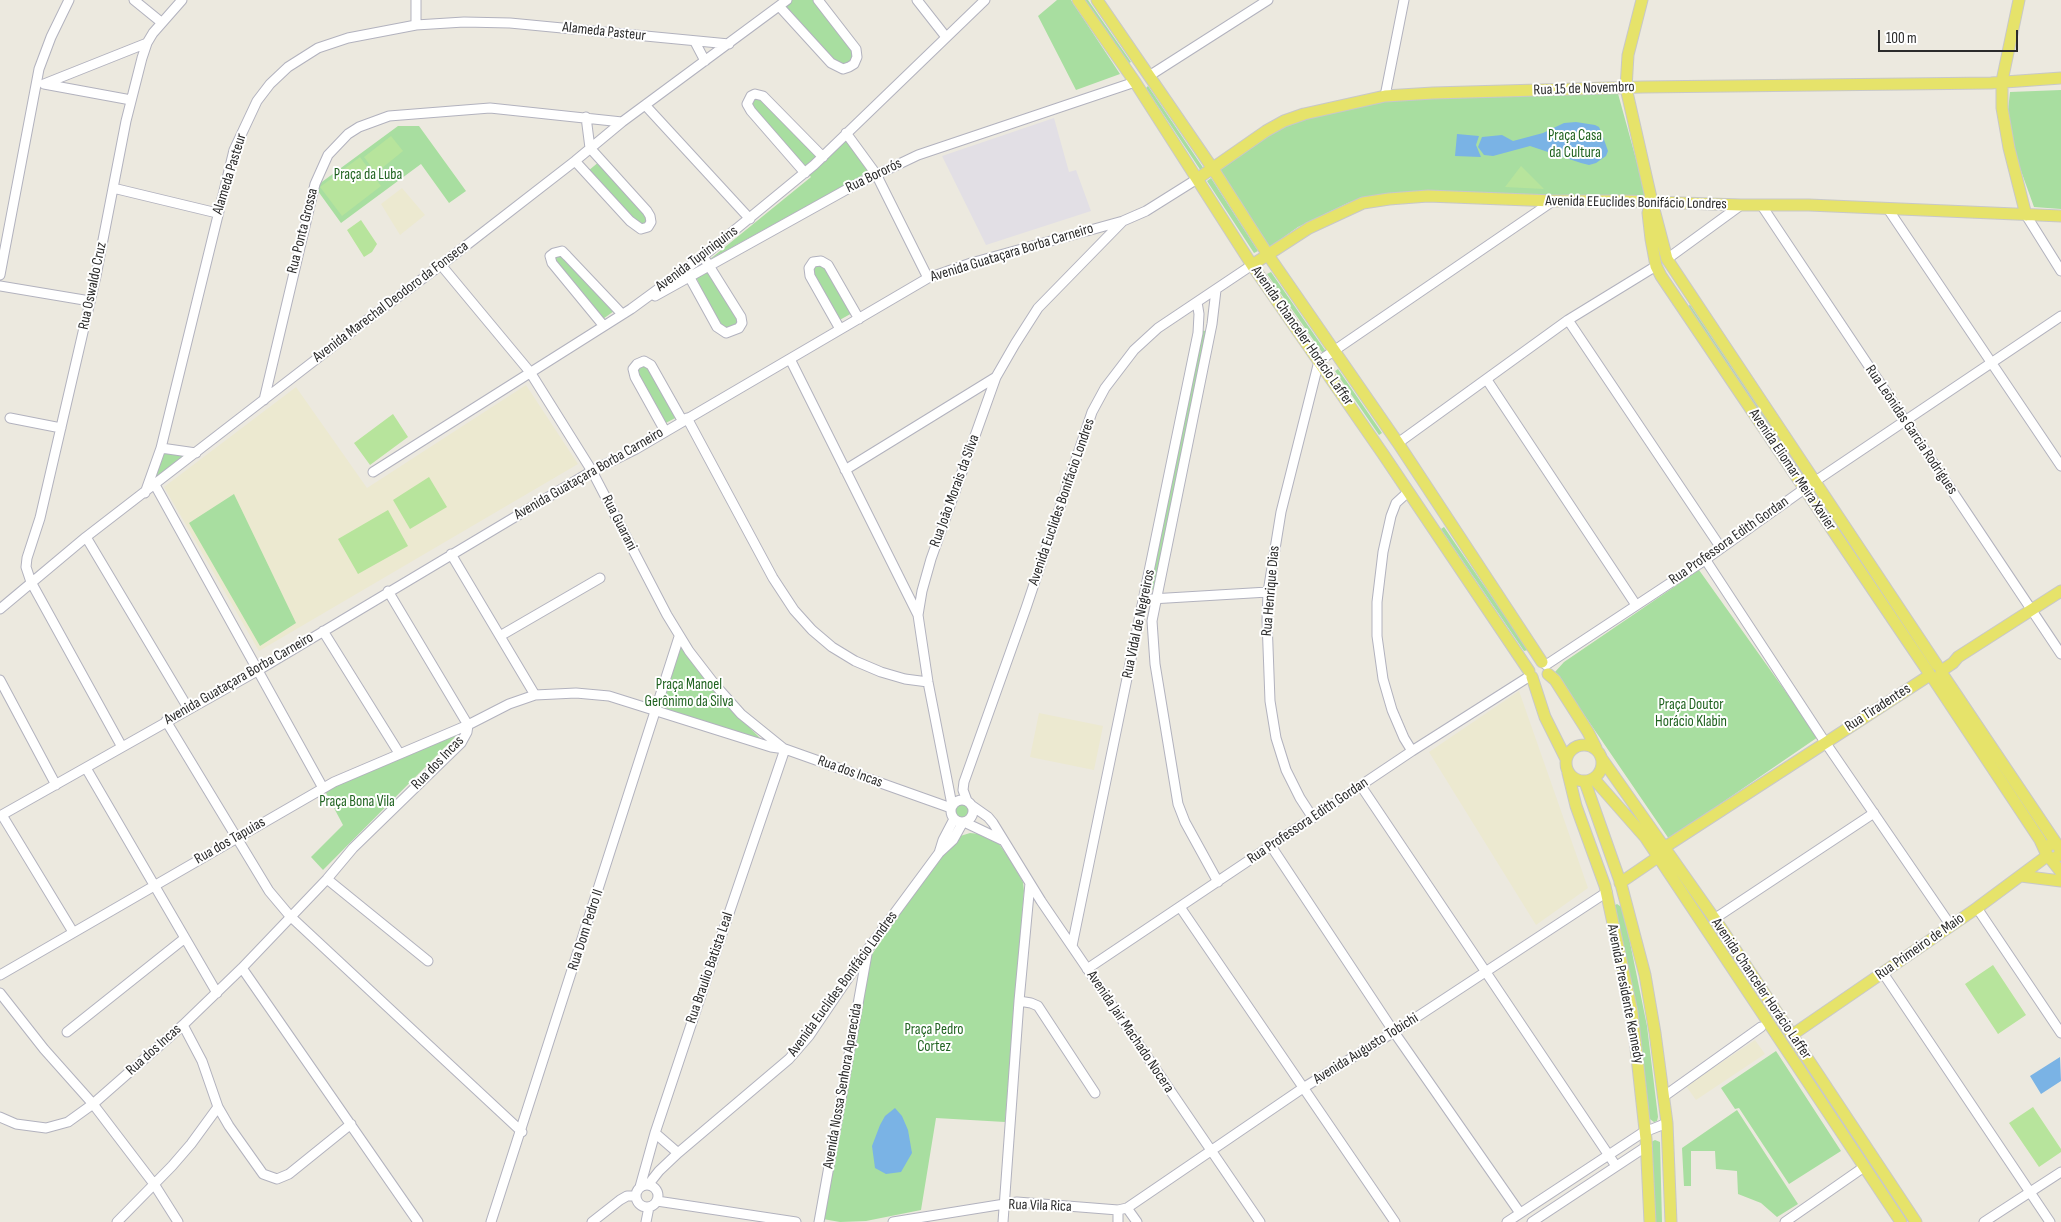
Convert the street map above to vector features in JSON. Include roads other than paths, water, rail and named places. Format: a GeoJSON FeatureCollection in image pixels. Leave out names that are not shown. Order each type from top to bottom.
{"type":"FeatureCollection","features":[{"type":"Feature","properties":{"kind":"main road","name":"Avenida Chanceler Horácio Laffer"},"geometry":{"type":"LineString","coordinates":[[1078,0],[1135,82],[1252,265],[1408,492],[1530,675]]}},
{"type":"Feature","properties":{"kind":"main road","name":"Avenida Chanceler Horácio Laffer"},"geometry":{"type":"LineString","coordinates":[[1096,0],[1213,169],[1268,255],[1398,444],[1555,680],[1596,748]]}},
{"type":"Feature","properties":{"kind":"main road","name":"Avenida Eliomar Meira Xavier"},"geometry":{"type":"LineString","coordinates":[[1642,0],[1628,55],[1626,88],[1667,259],[1809,485]]}},
{"type":"Feature","properties":{"kind":"main road"},"geometry":{"type":"LineString","coordinates":[[2019,0],[1996,82],[2009,148],[2032,215]]}},
{"type":"Feature","properties":{"kind":"main road","name":"Rua 15 de Novembro"},"geometry":{"type":"LineString","coordinates":[[1197,179],[1266,131],[1284,121],[1304,114],[1385,96],[1626,88],[1996,82],[2061,78]]}},
{"type":"Feature","properties":{"kind":"main road","name":"Avenida EEuclides Bonifácio Londres"},"geometry":{"type":"LineString","coordinates":[[1252,265],[1309,228],[1363,203],[1428,196],[1741,206],[1809,205],[2061,216]]}},
{"type":"Feature","properties":{"kind":"main road"},"geometry":{"type":"LineString","coordinates":[[1652,202],[1648,213],[1656,266]]}},
{"type":"Feature","properties":{"kind":"main road","name":"Avenida Eliomar Meira Xavier"},"geometry":{"type":"LineString","coordinates":[[1656,266],[1678,302],[1809,485],[2060,849]]}},
{"type":"Feature","properties":{"kind":"main road","name":"Rua Tiradentes"},"geometry":{"type":"LineString","coordinates":[[1825,742],[1936,671],[1953,663],[1958,657],[2061,590]]}},
{"type":"Feature","properties":{"kind":"main road"},"geometry":{"type":"LineString","coordinates":[[1530,675],[1540,680],[1545,678],[1545,667],[1534,663],[1530,675],[1545,717],[1566,759],[1568,772],[1573,778],[1590,780],[1601,770],[1602,759],[1596,748],[1587,744],[1577,746],[1571,750],[1566,759]]}},
{"type":"Feature","properties":{"kind":"main road","name":"Avenida Eliomar Meira Xavier"},"geometry":{"type":"LineString","coordinates":[[1936,671],[2042,844],[2047,856],[2061,872]]}},
{"type":"Feature","properties":{"kind":"main road"},"geometry":{"type":"LineString","coordinates":[[1619,881],[1659,851],[1825,742]]}},
{"type":"Feature","properties":{"kind":"main road","name":"Avenida Chanceler Horácio Laffer"},"geometry":{"type":"LineString","coordinates":[[1602,759],[1780,1042],[1901,1222]]}},
{"type":"Feature","properties":{"kind":"main road","name":"Avenida Presidente Kennedy"},"geometry":{"type":"LineString","coordinates":[[1568,772],[1576,806],[1607,892],[1632,1012],[1647,1146],[1650,1222]]}},
{"type":"Feature","properties":{"kind":"main road","name":"Avenida Chanceler Horácio Laffer"},"geometry":{"type":"LineString","coordinates":[[1590,780],[1659,851],[1714,920],[1916,1222]]}},
{"type":"Feature","properties":{"kind":"main road","name":"Avenida Presidente Kennedy"},"geometry":{"type":"LineString","coordinates":[[1590,780],[1645,975],[1667,1123],[1671,1222]]}},
{"type":"Feature","properties":{"kind":"main road","name":"Rua Primeiro de Maio"},"geometry":{"type":"LineString","coordinates":[[1780,1042],[1784,1031],[1792,1035],[1977,908],[2047,856],[2056,858],[2060,855],[2060,849]]}},
{"type":"Feature","properties":{"kind":"main road"},"geometry":{"type":"LineString","coordinates":[[2021,876],[2061,880]]}},
{"type":"Feature","properties":{"kind":"street"},"geometry":{"type":"LineString","coordinates":[[0,275],[51,37],[69,0]]}},
{"type":"Feature","properties":{"kind":"street"},"geometry":{"type":"LineString","coordinates":[[134,0],[161,22]]}},
{"type":"Feature","properties":{"kind":"street","name":"Rua Oswaldo Cruz"},"geometry":{"type":"LineString","coordinates":[[122,747],[31,582],[26,567],[27,558],[40,518],[90,301],[131,100],[147,43],[161,22],[182,0]]}},
{"type":"Feature","properties":{"kind":"street"},"geometry":{"type":"LineString","coordinates":[[416,0],[416,25]]}},
{"type":"Feature","properties":{"kind":"street"},"geometry":{"type":"LineString","coordinates":[[783,3],[832,63],[842,69],[849,67],[854,64],[857,57],[856,49],[818,0]]}},
{"type":"Feature","properties":{"kind":"street"},"geometry":{"type":"LineString","coordinates":[[917,0],[946,37]]}},
{"type":"Feature","properties":{"kind":"street","name":"Avenida Tupiniquins"},"geometry":{"type":"LineString","coordinates":[[373,472],[631,309],[702,257],[805,173],[985,0]]}},
{"type":"Feature","properties":{"kind":"street"},"geometry":{"type":"LineString","coordinates":[[1149,76],[1265,0]]}},
{"type":"Feature","properties":{"kind":"street"},"geometry":{"type":"LineString","coordinates":[[1385,96],[1404,0]]}},
{"type":"Feature","properties":{"kind":"street","name":"Avenida Marechal Deodoro da Fonseca"},"geometry":{"type":"LineString","coordinates":[[0,609],[86,537],[442,264],[622,122],[783,3]]}},
{"type":"Feature","properties":{"kind":"street","name":"Alameda Pasteur"},"geometry":{"type":"LineString","coordinates":[[145,493],[160,448],[232,156],[257,101],[270,84],[288,67],[318,48],[348,38],[416,25],[464,22],[510,23],[728,44]]}},
{"type":"Feature","properties":{"kind":"street"},"geometry":{"type":"LineString","coordinates":[[694,42],[705,61]]}},
{"type":"Feature","properties":{"kind":"street"},"geometry":{"type":"LineString","coordinates":[[40,84],[147,43]]}},
{"type":"Feature","properties":{"kind":"street","name":"Rua Bororós"},"geometry":{"type":"LineString","coordinates":[[631,309],[876,174],[918,155],[1135,82]]}},
{"type":"Feature","properties":{"kind":"street"},"geometry":{"type":"LineString","coordinates":[[40,84],[131,100]]}},
{"type":"Feature","properties":{"kind":"street"},"geometry":{"type":"LineString","coordinates":[[805,173],[751,111],[747,104],[751,96],[755,94],[763,96],[822,156]]}},
{"type":"Feature","properties":{"kind":"street"},"geometry":{"type":"LineString","coordinates":[[645,105],[750,219]]}},
{"type":"Feature","properties":{"kind":"street","name":"Rua Ponta Grossa"},"geometry":{"type":"LineString","coordinates":[[264,400],[315,184],[328,155],[348,134],[359,127],[389,116],[490,108],[622,122]]}},
{"type":"Feature","properties":{"kind":"street"},"geometry":{"type":"LineString","coordinates":[[574,161],[630,221],[642,229],[648,227],[651,222],[647,211],[590,148],[586,117]]}},
{"type":"Feature","properties":{"kind":"street"},"geometry":{"type":"LineString","coordinates":[[846,133],[876,174],[928,278]]}},
{"type":"Feature","properties":{"kind":"street","name":"Avenida Guataçara Borba Carneiro"},"geometry":{"type":"LineString","coordinates":[[1,816],[188,708],[257,671],[388,591],[592,471],[665,431],[928,278],[970,263],[1123,221],[1146,211],[1197,179]]}},
{"type":"Feature","properties":{"kind":"street"},"geometry":{"type":"LineString","coordinates":[[112,188],[217,213]]}},
{"type":"Feature","properties":{"kind":"street"},"geometry":{"type":"LineString","coordinates":[[1319,361],[1553,201]]}},
{"type":"Feature","properties":{"kind":"street"},"geometry":{"type":"LineString","coordinates":[[1667,259],[1741,206]]}},
{"type":"Feature","properties":{"kind":"street","name":"Rua Leônidas Garcia Rodrigues"},"geometry":{"type":"LineString","coordinates":[[1762,206],[2061,654]]}},
{"type":"Feature","properties":{"kind":"street"},"geometry":{"type":"LineString","coordinates":[[1888,209],[2061,466]]}},
{"type":"Feature","properties":{"kind":"street"},"geometry":{"type":"LineString","coordinates":[[2032,215],[2061,271]]}},
{"type":"Feature","properties":{"kind":"street","name":"Rua João Morais da Silva"},"geometry":{"type":"LineString","coordinates":[[952,807],[928,682],[918,615],[922,591],[931,559],[996,377],[1038,308],[1123,221]]}},
{"type":"Feature","properties":{"kind":"street"},"geometry":{"type":"LineString","coordinates":[[603,325],[552,263],[550,256],[554,253],[562,251],[622,314]]}},
{"type":"Feature","properties":{"kind":"street"},"geometry":{"type":"LineString","coordinates":[[690,278],[717,327],[726,334],[739,328],[742,323],[741,317],[710,265],[702,257]]}},
{"type":"Feature","properties":{"kind":"street"},"geometry":{"type":"LineString","coordinates":[[840,329],[810,276],[810,268],[813,262],[821,261],[828,266],[859,319]]}},
{"type":"Feature","properties":{"kind":"street","name":"Rua Guarani"},"geometry":{"type":"LineString","coordinates":[[442,264],[530,372],[592,471],[679,637],[716,686],[741,714],[785,749]]}},
{"type":"Feature","properties":{"kind":"street","name":"Avenida Euclides Bonifácio Londres"},"geometry":{"type":"LineString","coordinates":[[969,803],[963,790],[964,782],[1026,608],[1092,412],[1105,388],[1134,350],[1158,328],[1252,265]]}},
{"type":"Feature","properties":{"kind":"street"},"geometry":{"type":"LineString","coordinates":[[1398,444],[1568,320],[1656,266]]}},
{"type":"Feature","properties":{"kind":"street"},"geometry":{"type":"LineString","coordinates":[[0,286],[90,301]]}},
{"type":"Feature","properties":{"kind":"street","name":"Rua Vidal de Negreiros"},"geometry":{"type":"LineString","coordinates":[[1216,290],[1212,324],[1152,621],[1155,664],[1177,797],[1185,822],[1218,882]]}},
{"type":"Feature","properties":{"kind":"street","name":"Rua Vidal de Negreiros"},"geometry":{"type":"LineString","coordinates":[[1072,946],[1198,333],[1199,314],[1197,302]]}},
{"type":"Feature","properties":{"kind":"street","name":"Rua Professora Edith Gordan"},"geometry":{"type":"LineString","coordinates":[[1545,667],[1721,548],[1904,420],[2061,316]]}},
{"type":"Feature","properties":{"kind":"street"},"geometry":{"type":"LineString","coordinates":[[1568,320],[1721,548]]}},
{"type":"Feature","properties":{"kind":"street"},"geometry":{"type":"LineString","coordinates":[[790,359],[918,615]]}},
{"type":"Feature","properties":{"kind":"street"},"geometry":{"type":"LineString","coordinates":[[665,431],[635,377],[633,369],[637,364],[644,361],[651,365],[684,419],[774,578],[794,610],[806,624],[832,646],[855,661],[880,672],[906,679],[928,682]]}},
{"type":"Feature","properties":{"kind":"street","name":"Rua Henrique Dias"},"geometry":{"type":"LineString","coordinates":[[1313,818],[1300,798],[1286,770],[1276,738],[1270,701],[1267,663],[1268,592],[1281,512],[1319,361]]}},
{"type":"Feature","properties":{"kind":"street"},"geometry":{"type":"LineString","coordinates":[[845,470],[996,377]]}},
{"type":"Feature","properties":{"kind":"street"},"geometry":{"type":"LineString","coordinates":[[1487,380],[1636,605]]}},
{"type":"Feature","properties":{"kind":"street"},"geometry":{"type":"LineString","coordinates":[[10,418],[61,428]]}},
{"type":"Feature","properties":{"kind":"street"},"geometry":{"type":"LineString","coordinates":[[160,448],[196,453]]}},
{"type":"Feature","properties":{"kind":"street"},"geometry":{"type":"LineString","coordinates":[[155,485],[322,788]]}},
{"type":"Feature","properties":{"kind":"street"},"geometry":{"type":"LineString","coordinates":[[1408,492],[1396,503],[1390,516],[1383,552],[1377,602],[1377,636],[1383,679],[1392,710],[1412,751]]}},
{"type":"Feature","properties":{"kind":"street"},"geometry":{"type":"LineString","coordinates":[[86,537],[188,708]]}},
{"type":"Feature","properties":{"kind":"street"},"geometry":{"type":"LineString","coordinates":[[451,554],[535,695]]}},
{"type":"Feature","properties":{"kind":"street"},"geometry":{"type":"LineString","coordinates":[[1705,559],[1825,742],[1951,926]]}},
{"type":"Feature","properties":{"kind":"street"},"geometry":{"type":"LineString","coordinates":[[500,636],[600,578]]}},
{"type":"Feature","properties":{"kind":"street"},"geometry":{"type":"LineString","coordinates":[[388,591],[468,725]]}},
{"type":"Feature","properties":{"kind":"street"},"geometry":{"type":"LineString","coordinates":[[1144,600],[1268,592]]}},
{"type":"Feature","properties":{"kind":"street"},"geometry":{"type":"LineString","coordinates":[[323,631],[399,753]]}},
{"type":"Feature","properties":{"kind":"street","name":"Rua Dom Pedro II"},"geometry":{"type":"LineString","coordinates":[[492,1222],[679,637]]}},
{"type":"Feature","properties":{"kind":"street","name":"Rua Professora Edith Gordan"},"geometry":{"type":"LineString","coordinates":[[1087,969],[1412,751],[1530,675]]}},
{"type":"Feature","properties":{"kind":"street"},"geometry":{"type":"LineString","coordinates":[[0,680],[56,785]]}},
{"type":"Feature","properties":{"kind":"street","name":"Rua dos Incas"},"geometry":{"type":"LineString","coordinates":[[0,1117],[16,1124],[46,1128],[68,1122],[93,1104],[183,1025],[242,968],[354,848],[461,742],[467,732],[468,725],[509,704],[535,695],[576,693],[609,696],[771,747],[785,749],[952,807]]}},
{"type":"Feature","properties":{"kind":"street"},"geometry":{"type":"LineString","coordinates":[[166,721],[268,891],[290,916],[522,1132]]}},
{"type":"Feature","properties":{"kind":"street","name":"Rua dos Tapuias"},"geometry":{"type":"LineString","coordinates":[[0,975],[322,788],[399,753],[468,725]]}},
{"type":"Feature","properties":{"kind":"street","name":"Rua Braulio Batista Leal"},"geometry":{"type":"LineString","coordinates":[[641,1190],[655,1133],[785,749]]}},
{"type":"Feature","properties":{"kind":"street"},"geometry":{"type":"LineString","coordinates":[[86,768],[217,993]]}},
{"type":"Feature","properties":{"kind":"street"},"geometry":{"type":"LineString","coordinates":[[1361,786],[1616,1166]]}},
{"type":"Feature","properties":{"kind":"street"},"geometry":{"type":"LineString","coordinates":[[960,821],[970,818],[972,813],[969,803],[959,800],[952,807],[960,821],[1003,840]]}},
{"type":"Feature","properties":{"kind":"street","name":"Avenida Jair Machado Nocera"},"geometry":{"type":"LineString","coordinates":[[969,803],[988,817],[1087,969],[1260,1222]]}},
{"type":"Feature","properties":{"kind":"street"},"geometry":{"type":"LineString","coordinates":[[1714,920],[1874,813]]}},
{"type":"Feature","properties":{"kind":"street"},"geometry":{"type":"LineString","coordinates":[[1,816],[73,932]]}},
{"type":"Feature","properties":{"kind":"street","name":"Avenida Euclides Bonifácio Londres"},"geometry":{"type":"LineString","coordinates":[[592,1222],[620,1200],[641,1190],[678,1153],[789,1059],[809,1036],[868,949],[939,853],[943,840],[960,821]]}},
{"type":"Feature","properties":{"kind":"street"},"geometry":{"type":"LineString","coordinates":[[1271,846],[1394,1032],[1520,1213]]}},
{"type":"Feature","properties":{"kind":"street"},"geometry":{"type":"LineString","coordinates":[[327,879],[428,961]]}},
{"type":"Feature","properties":{"kind":"street"},"geometry":{"type":"LineString","coordinates":[[1003,1222],[1019,1002],[1030,883]]}},
{"type":"Feature","properties":{"kind":"street","name":"Avenida Augusto Tobichi"},"geometry":{"type":"LineString","coordinates":[[1123,1209],[1303,1088],[1394,1032],[1607,892]]}},
{"type":"Feature","properties":{"kind":"street"},"geometry":{"type":"LineString","coordinates":[[1180,907],[1395,1222]]}},
{"type":"Feature","properties":{"kind":"street"},"geometry":{"type":"LineString","coordinates":[[1977,908],[2061,1032]]}},
{"type":"Feature","properties":{"kind":"street"},"geometry":{"type":"LineString","coordinates":[[66,1032],[185,938]]}},
{"type":"Feature","properties":{"kind":"street","name":"Avenida Nossa Senhora Aparecida"},"geometry":{"type":"LineString","coordinates":[[818,1222],[868,949]]}},
{"type":"Feature","properties":{"kind":"street"},"geometry":{"type":"LineString","coordinates":[[242,968],[351,1124],[413,1220]]}},
{"type":"Feature","properties":{"kind":"street"},"geometry":{"type":"LineString","coordinates":[[1884,973],[2050,1222]]}},
{"type":"Feature","properties":{"kind":"street"},"geometry":{"type":"LineString","coordinates":[[0,993],[44,1049],[93,1104],[154,1184],[178,1222]]}},
{"type":"Feature","properties":{"kind":"street"},"geometry":{"type":"LineString","coordinates":[[1019,1002],[1038,1006],[1094,1093]]}},
{"type":"Feature","properties":{"kind":"street"},"geometry":{"type":"LineString","coordinates":[[183,1025],[202,1061],[218,1106],[229,1126],[263,1174],[277,1179],[289,1174],[351,1124]]}},
{"type":"Feature","properties":{"kind":"street"},"geometry":{"type":"LineString","coordinates":[[1663,1097],[1761,1027]]}},
{"type":"Feature","properties":{"kind":"street"},"geometry":{"type":"LineString","coordinates":[[118,1222],[192,1144],[218,1106]]}},
{"type":"Feature","properties":{"kind":"street"},"geometry":{"type":"LineString","coordinates":[[1508,1222],[1645,1131],[1667,1123]]}},
{"type":"Feature","properties":{"kind":"street"},"geometry":{"type":"LineString","coordinates":[[655,1133],[678,1153]]}},
{"type":"Feature","properties":{"kind":"street"},"geometry":{"type":"LineString","coordinates":[[1532,1222],[1647,1146]]}},
{"type":"Feature","properties":{"kind":"street"},"geometry":{"type":"LineString","coordinates":[[1785,1222],[1793,1219],[1864,1168]]}},
{"type":"Feature","properties":{"kind":"street"},"geometry":{"type":"LineString","coordinates":[[1984,1222],[2061,1172]]}},
{"type":"Feature","properties":{"kind":"street"},"geometry":{"type":"LineString","coordinates":[[646,1222],[648,1207],[656,1200],[656,1191],[641,1190],[640,1204],[648,1207]]}},
{"type":"Feature","properties":{"kind":"street"},"geometry":{"type":"LineString","coordinates":[[656,1200],[796,1222]]}},
{"type":"Feature","properties":{"kind":"street","name":"Rua Vila Rica"},"geometry":{"type":"LineString","coordinates":[[894,1222],[985,1209],[1003,1204],[1123,1209]]}},
{"type":"Feature","properties":{"kind":"street"},"geometry":{"type":"LineString","coordinates":[[1118,1222],[1123,1209],[1137,1222]]}},
{"type":"Feature","properties":{"kind":"street"},"geometry":{"type":"LineString","coordinates":[[736,1222],[738,1212]]}},
{"type":"Feature","properties":{"kind":"water"},"geometry":{"type":"Polygon","coordinates":[[[1576,122],[1599,127],[1608,151],[1606,156],[1596,163],[1589,165],[1581,163],[1530,146],[1493,156],[1484,155],[1478,147],[1482,137],[1502,135],[1513,141],[1543,133],[1564,123],[1576,122]]]}},
{"type":"Feature","properties":{"kind":"water"},"geometry":{"type":"Polygon","coordinates":[[[1457,134],[1479,136],[1476,145],[1481,157],[1455,156],[1457,134]]]}},
{"type":"Feature","properties":{"kind":"water"},"geometry":{"type":"Polygon","coordinates":[[[2060,1057],[2061,1081],[2041,1094],[2030,1076],[2060,1057]]]}},
{"type":"Feature","properties":{"kind":"water"},"geometry":{"type":"Polygon","coordinates":[[[895,1108],[902,1116],[908,1130],[912,1153],[901,1172],[886,1174],[875,1168],[872,1146],[885,1116],[895,1108]]]}},
{"type":"Feature","properties":{"kind":"park label","name":"Praça Casa da Cultura"},"geometry":{"type":"Point","coordinates":[1575,144]}},
{"type":"Feature","properties":{"kind":"park label","name":"Praça da Luba"},"geometry":{"type":"Point","coordinates":[368,175]}},
{"type":"Feature","properties":{"kind":"park label","name":"Praça Manoel Gerônimo da Silva"},"geometry":{"type":"Point","coordinates":[689,694]}},
{"type":"Feature","properties":{"kind":"park label","name":"Praça Doutor Horácio Klabin"},"geometry":{"type":"Point","coordinates":[1691,714]}},
{"type":"Feature","properties":{"kind":"park label","name":"Praça Bona Vila"},"geometry":{"type":"Point","coordinates":[357,802]}},
{"type":"Feature","properties":{"kind":"park label","name":"Praça Pedro Cortez"},"geometry":{"type":"Point","coordinates":[934,1038]}}]}
